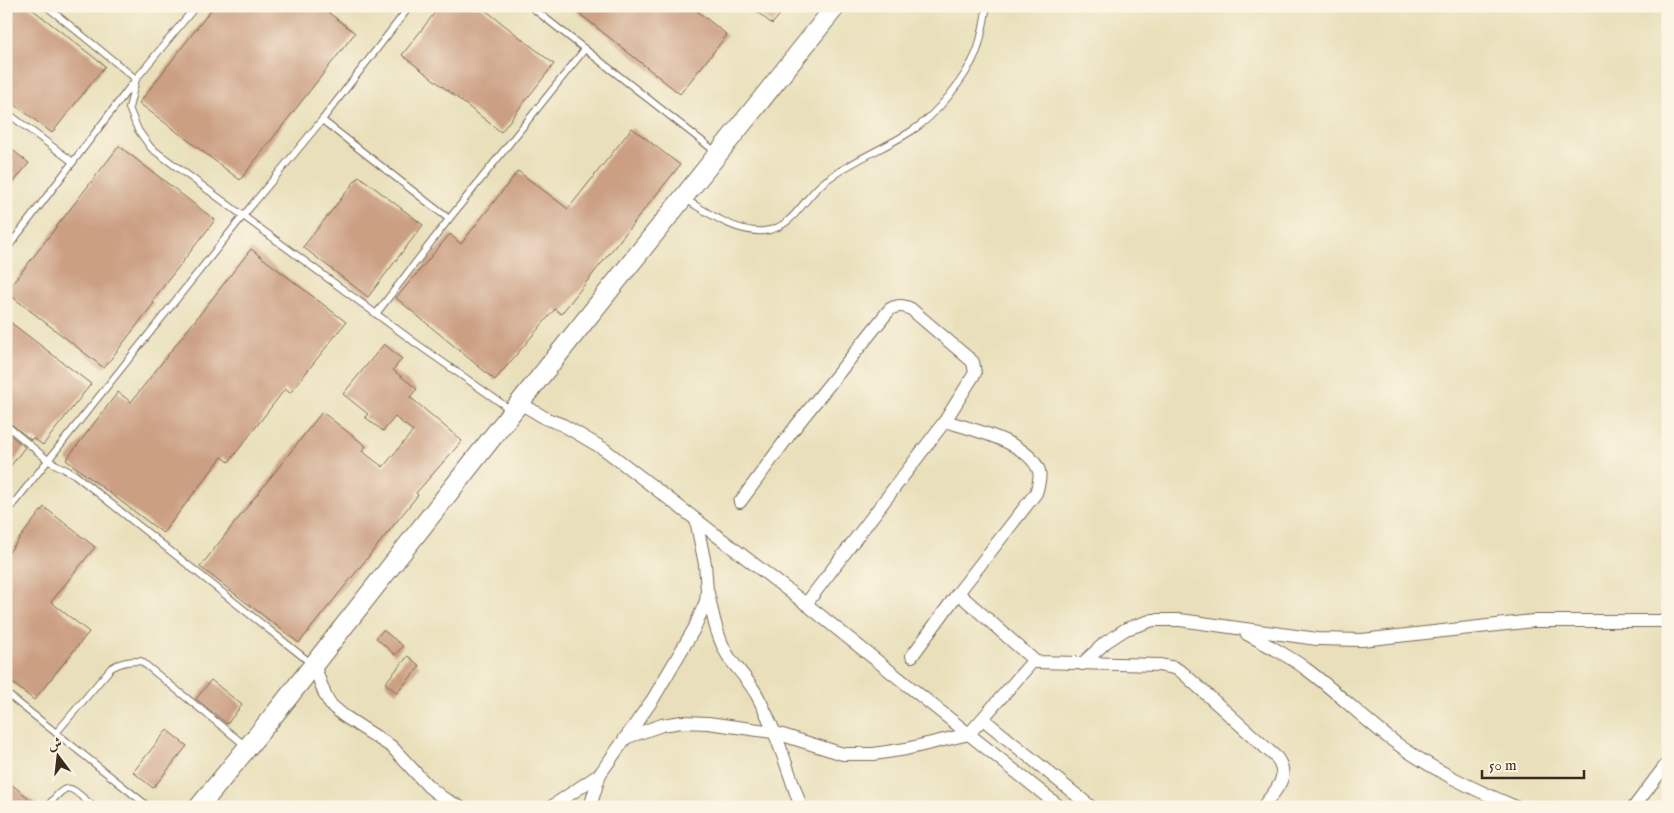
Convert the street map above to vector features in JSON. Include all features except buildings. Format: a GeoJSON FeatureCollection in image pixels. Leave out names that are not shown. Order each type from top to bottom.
{"type":"FeatureCollection","features":[{"type":"Feature","properties":{"kind":"main road"},"geometry":{"type":"LineString","coordinates":[[199,807],[314,665],[836,6]]}},
{"type":"Feature","properties":{"kind":"street"},"geometry":{"type":"LineString","coordinates":[[740,502],[796,426],[890,309],[897,306],[910,308],[973,362],[975,373],[945,421],[806,604]]}},
{"type":"Feature","properties":{"kind":"street"},"geometry":{"type":"LineString","coordinates":[[517,407],[580,434],[604,449],[806,604],[1060,807]]}},
{"type":"Feature","properties":{"kind":"street"},"geometry":{"type":"LineString","coordinates":[[912,656],[958,593],[1036,493],[1039,482],[1039,472],[1035,462],[1027,454],[992,435],[945,421]]}},
{"type":"Feature","properties":{"kind":"street"},"geometry":{"type":"LineString","coordinates":[[696,520],[705,564],[707,591],[720,641],[730,658],[755,690],[774,732],[801,807]]}},
{"type":"Feature","properties":{"kind":"street"},"geometry":{"type":"LineString","coordinates":[[590,807],[600,774],[653,699],[694,629],[706,601],[707,591]]}},
{"type":"Feature","properties":{"kind":"street"},"geometry":{"type":"LineString","coordinates":[[958,593],[1033,661],[1041,663],[1159,665],[1175,668],[1183,673],[1277,758],[1282,765],[1282,781],[1263,807]]}},
{"type":"Feature","properties":{"kind":"street"},"geometry":{"type":"LineString","coordinates":[[1082,664],[1106,642],[1126,629],[1153,620],[1180,620],[1316,640],[1362,640],[1533,621],[1668,621]]}},
{"type":"Feature","properties":{"kind":"street"},"geometry":{"type":"LineString","coordinates":[[1235,629],[1286,655],[1299,664],[1387,736],[1428,765],[1475,790],[1516,807]]}},
{"type":"Feature","properties":{"kind":"street"},"geometry":{"type":"LineString","coordinates":[[625,738],[662,725],[682,722],[708,723],[774,732],[843,754],[874,754],[906,749],[970,734],[1033,661]]}},
{"type":"Feature","properties":{"kind":"street"},"geometry":{"type":"LineString","coordinates":[[314,665],[325,695],[331,705],[344,716],[381,738],[392,747],[428,786],[443,798],[460,807]]}},
{"type":"Feature","properties":{"kind":"street"},"geometry":{"type":"LineString","coordinates":[[983,719],[1091,807]]}},
{"type":"Feature","properties":{"kind":"street"},"geometry":{"type":"LineString","coordinates":[[1634,807],[1668,762]]}},
{"type":"Feature","properties":{"kind":"street"},"geometry":{"type":"LineString","coordinates":[[551,807],[600,774]]}},
{"type":"Feature","properties":{"kind":"lane"},"geometry":{"type":"LineString","coordinates":[[46,6],[136,79]]}},
{"type":"Feature","properties":{"kind":"lane"},"geometry":{"type":"LineString","coordinates":[[6,250],[136,79],[196,6]]}},
{"type":"Feature","properties":{"kind":"lane"},"geometry":{"type":"LineString","coordinates":[[6,514],[243,216],[322,120],[410,6]]}},
{"type":"Feature","properties":{"kind":"lane"},"geometry":{"type":"LineString","coordinates":[[530,6],[719,154]]}},
{"type":"Feature","properties":{"kind":"lane"},"geometry":{"type":"LineString","coordinates":[[684,198],[716,218],[752,231],[766,231],[782,226],[794,217],[805,200],[822,183],[863,156],[910,132],[927,118],[962,78],[977,50],[987,6]]}},
{"type":"Feature","properties":{"kind":"lane"},"geometry":{"type":"LineString","coordinates":[[376,314],[449,219],[585,49]]}},
{"type":"Feature","properties":{"kind":"lane"},"geometry":{"type":"LineString","coordinates":[[136,79],[128,108],[138,130],[151,148],[376,314],[517,407]]}},
{"type":"Feature","properties":{"kind":"lane"},"geometry":{"type":"LineString","coordinates":[[6,112],[73,162]]}},
{"type":"Feature","properties":{"kind":"lane"},"geometry":{"type":"LineString","coordinates":[[322,120],[449,219]]}},
{"type":"Feature","properties":{"kind":"lane"},"geometry":{"type":"LineString","coordinates":[[6,425],[49,461],[74,474],[314,665]]}},
{"type":"Feature","properties":{"kind":"lane"},"geometry":{"type":"LineString","coordinates":[[56,733],[111,668],[119,663],[142,661],[247,747]]}},
{"type":"Feature","properties":{"kind":"lane"},"geometry":{"type":"LineString","coordinates":[[6,693],[149,807]]}},
{"type":"Feature","properties":{"kind":"lane"},"geometry":{"type":"LineString","coordinates":[[46,807],[60,790],[66,788],[71,788],[94,807]]}}]}
